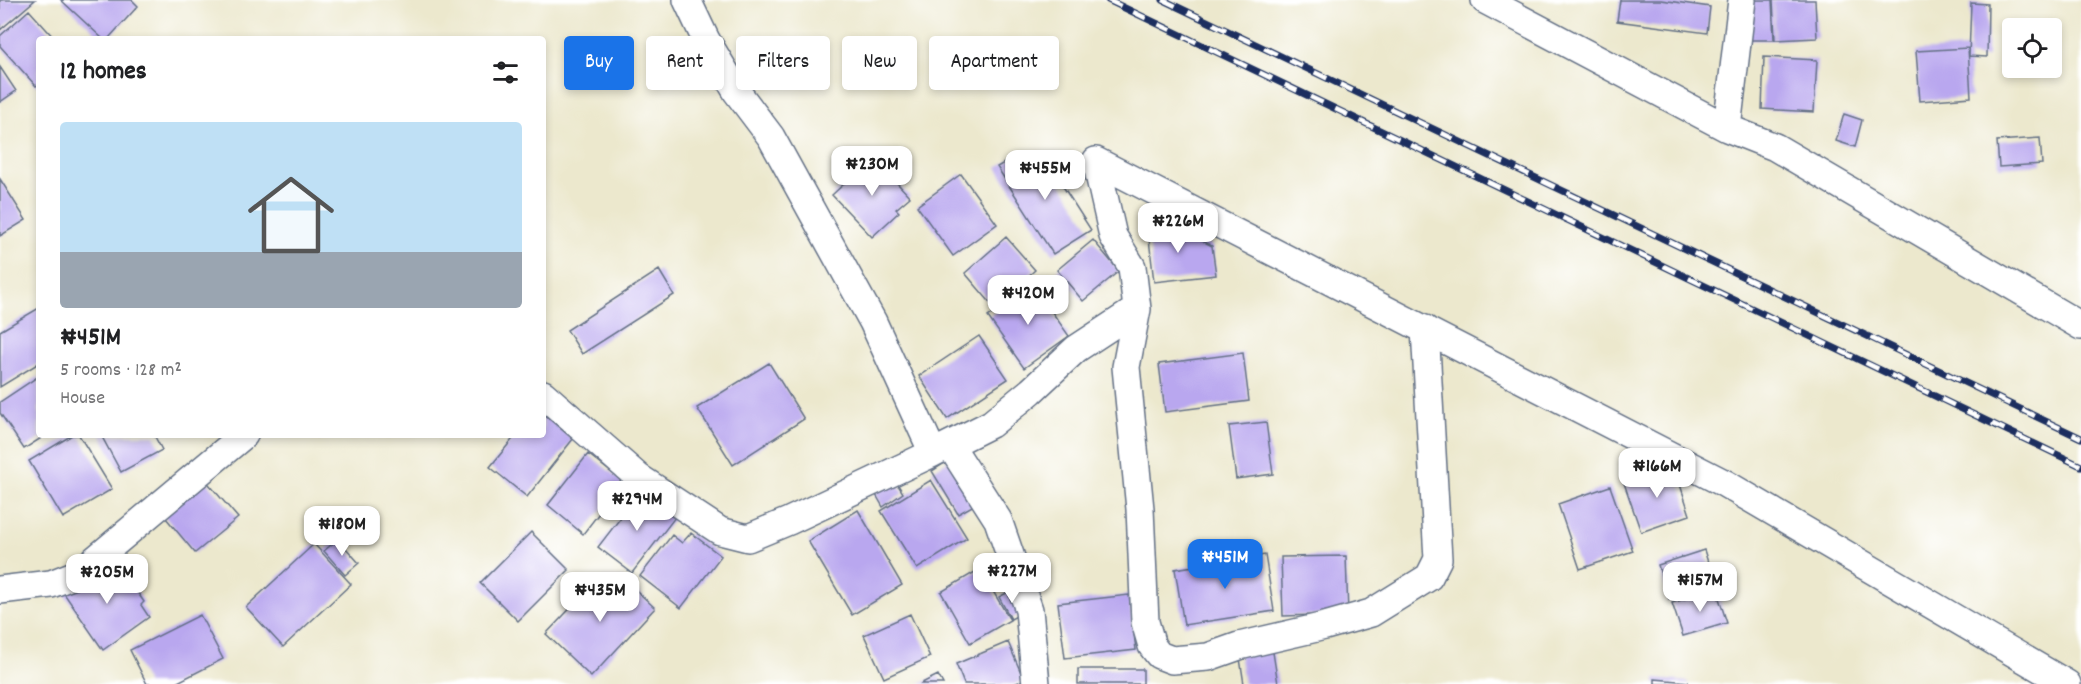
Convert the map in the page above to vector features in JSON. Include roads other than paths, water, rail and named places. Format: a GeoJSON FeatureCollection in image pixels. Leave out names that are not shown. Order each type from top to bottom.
{"type":"FeatureCollection","features":[{"type":"Feature","properties":{"kind":"street"},"geometry":{"type":"LineString","coordinates":[[687,0],[706,40],[737,92],[771,137],[942,449],[998,520],[1029,610],[1036,684]]}},
{"type":"Feature","properties":{"kind":"street"},"geometry":{"type":"LineString","coordinates":[[1485,0],[1726,128],[1775,147],[2081,326]]}},
{"type":"Feature","properties":{"kind":"street"},"geometry":{"type":"LineString","coordinates":[[1726,128],[1742,0]]}},
{"type":"Feature","properties":{"kind":"street"},"geometry":{"type":"LineString","coordinates":[[1425,329],[1438,560],[1429,577],[1371,613],[1239,646],[1208,657],[1172,660],[1159,655],[1152,646],[1145,622],[1140,509],[1126,367],[1137,309],[1132,267],[1113,236],[1096,161],[1425,329],[1724,483],[2067,684]]}},
{"type":"Feature","properties":{"kind":"street"},"geometry":{"type":"LineString","coordinates":[[546,397],[638,477],[720,531],[748,538],[789,521],[991,424],[1076,349],[1137,309]]}},
{"type":"Feature","properties":{"kind":"street"},"geometry":{"type":"LineString","coordinates":[[0,590],[51,584],[80,573],[239,438]]}},
{"type":"Feature","properties":{"kind":"railway"},"geometry":{"type":"LineString","coordinates":[[1108,0],[2081,466]]}},
{"type":"Feature","properties":{"kind":"railway"},"geometry":{"type":"LineString","coordinates":[[1163,0],[2081,438]]}}]}
